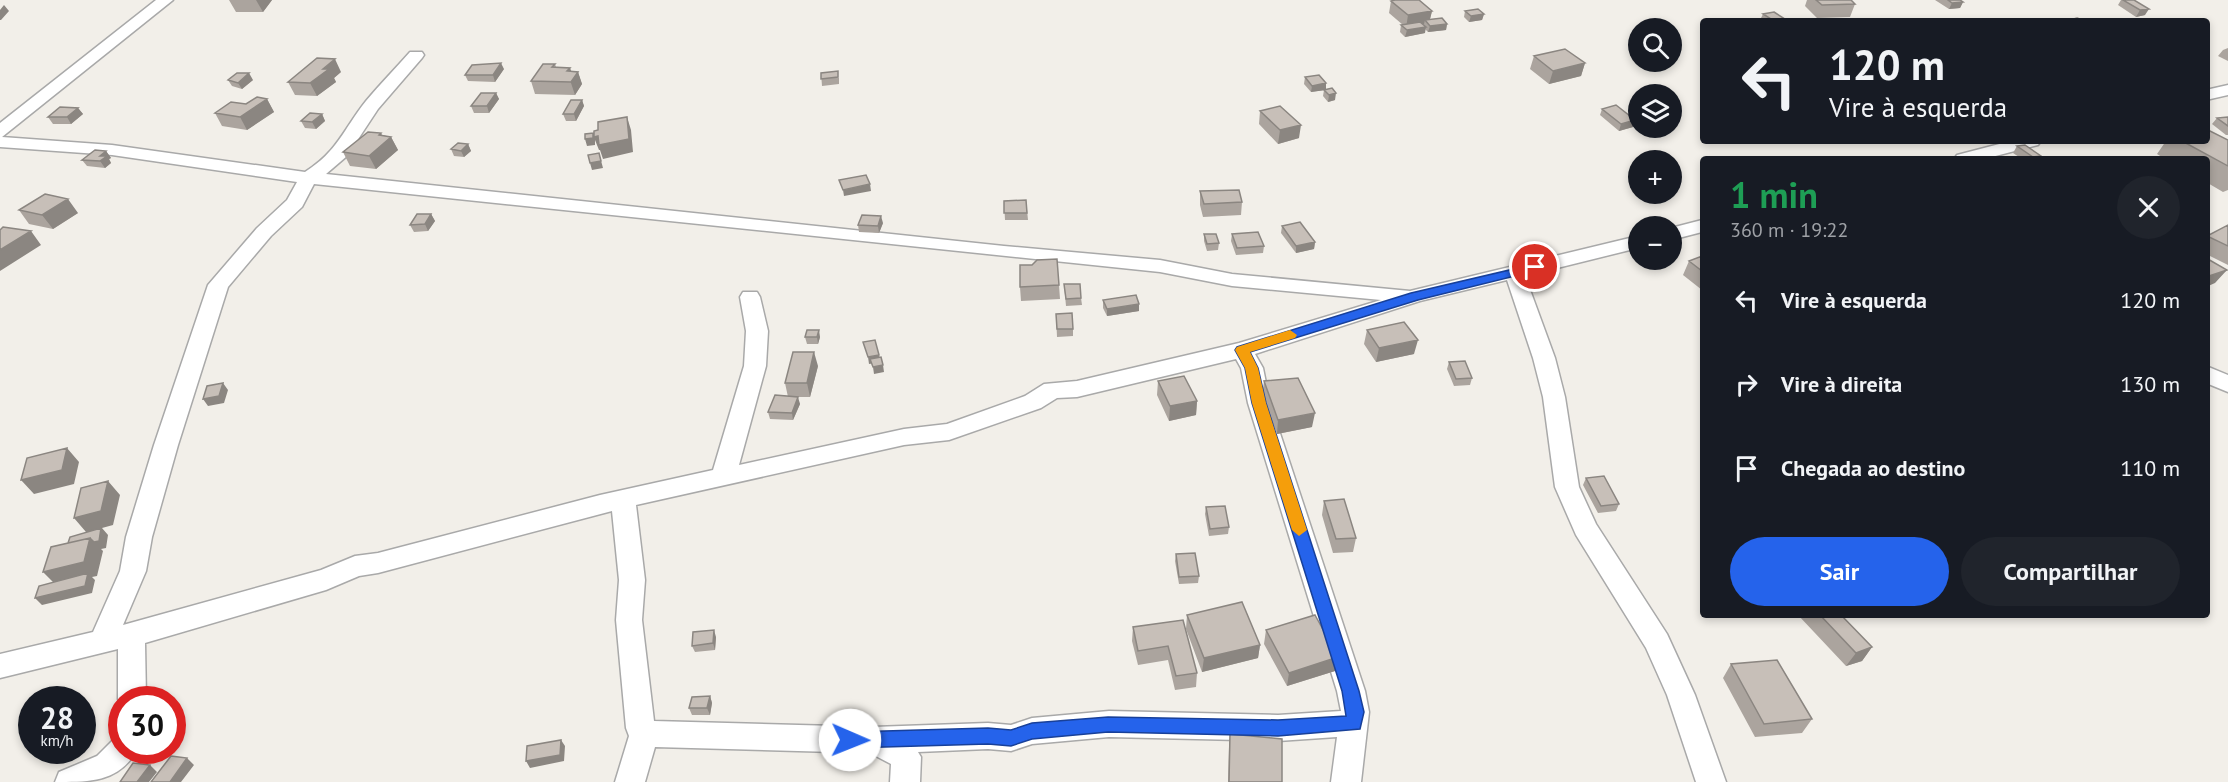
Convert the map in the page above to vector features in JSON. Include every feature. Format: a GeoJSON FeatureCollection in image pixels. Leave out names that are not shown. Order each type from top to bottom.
{"type":"FeatureCollection","features":[{"type":"Feature","properties":{"kind":"street"},"geometry":{"type":"LineString","coordinates":[[0,132],[165,0]]}},
{"type":"Feature","properties":{"kind":"street"},"geometry":{"type":"LineString","coordinates":[[102,642],[133,571],[162,457],[218,285],[264,232],[295,203],[308,178],[330,164],[341,152],[371,106],[416,56]]}},
{"type":"Feature","properties":{"kind":"street"},"geometry":{"type":"LineString","coordinates":[[2210,94],[2228,90]]}},
{"type":"Feature","properties":{"kind":"street"},"geometry":{"type":"LineString","coordinates":[[0,142],[112,150],[308,178],[1004,252],[1160,266],[1232,280],[1415,296]]}},
{"type":"Feature","properties":{"kind":"street"},"geometry":{"type":"LineString","coordinates":[[1974,156],[2020,144]]}},
{"type":"Feature","properties":{"kind":"street"},"geometry":{"type":"LineString","coordinates":[[1682,231],[1700,227]]}},
{"type":"Feature","properties":{"kind":"street"},"geometry":{"type":"LineString","coordinates":[[0,666],[132,635],[295,586],[326,579],[355,566],[378,563],[414,551],[723,477],[904,437],[949,432],[1033,402],[1052,390],[1077,389],[1242,350],[1415,296],[1628,244]]}},
{"type":"Feature","properties":{"kind":"street"},"geometry":{"type":"LineString","coordinates":[[1514,272],[1544,358],[1554,397],[1567,487],[1585,528],[1657,642],[1681,695],[1711,782]]}},
{"type":"Feature","properties":{"kind":"street"},"geometry":{"type":"LineString","coordinates":[[723,477],[755,366],[757,331],[750,297]]}},
{"type":"Feature","properties":{"kind":"street"},"geometry":{"type":"LineString","coordinates":[[1242,350],[1252,368],[1259,403],[1351,691],[1355,712],[1346,782]]}},
{"type":"Feature","properties":{"kind":"street"},"geometry":{"type":"LineString","coordinates":[[2210,374],[2228,384]]}},
{"type":"Feature","properties":{"kind":"street"},"geometry":{"type":"LineString","coordinates":[[623,500],[632,580],[630,620],[640,728],[644,735],[630,782]]}},
{"type":"Feature","properties":{"kind":"street"},"geometry":{"type":"LineString","coordinates":[[132,635],[132,686]]}},
{"type":"Feature","properties":{"kind":"street"},"geometry":{"type":"LineString","coordinates":[[644,735],[873,740],[988,736],[1011,738],[1032,731],[1108,724],[1278,728],[1354,723]]}},
{"type":"Feature","properties":{"kind":"street"},"geometry":{"type":"LineString","coordinates":[[873,740],[905,769],[946,739]]}},
{"type":"Feature","properties":{"kind":"street"},"geometry":{"type":"LineString","coordinates":[[85,779],[109,764]]}},
{"type":"Feature","properties":{"kind":"building"},"geometry":{"type":"Polygon","coordinates":[[[1419,0],[1432,11],[1408,15],[1391,1],[1419,0]]]}},
{"type":"Feature","properties":{"kind":"building"},"geometry":{"type":"Polygon","coordinates":[[[1816,0],[1851,0],[1855,4],[1822,5],[1816,0]]]}},
{"type":"Feature","properties":{"kind":"building"},"geometry":{"type":"Polygon","coordinates":[[[1948,0],[1960,0],[1963,2],[1952,3],[1948,0]]]}},
{"type":"Feature","properties":{"kind":"building"},"geometry":{"type":"Polygon","coordinates":[[[2123,0],[2134,0],[2149,9],[2140,10],[2123,0]]]}},
{"type":"Feature","properties":{"kind":"building"},"geometry":{"type":"Polygon","coordinates":[[[1478,9],[1484,14],[1471,16],[1465,11],[1478,9]]]}},
{"type":"Feature","properties":{"kind":"building"},"geometry":{"type":"Polygon","coordinates":[[[1774,12],[1783,18],[1769,18],[1763,14],[1774,12]]]}},
{"type":"Feature","properties":{"kind":"building"},"geometry":{"type":"Polygon","coordinates":[[[1442,18],[1447,24],[1430,26],[1425,20],[1442,18]]]}},
{"type":"Feature","properties":{"kind":"building"},"geometry":{"type":"Polygon","coordinates":[[[1420,22],[1426,27],[1407,30],[1401,25],[1420,22]]]}},
{"type":"Feature","properties":{"kind":"building"},"geometry":{"type":"Polygon","coordinates":[[[1565,49],[1585,63],[1553,71],[1534,56],[1565,49]]]}},
{"type":"Feature","properties":{"kind":"building"},"geometry":{"type":"Polygon","coordinates":[[[317,58],[335,59],[323,69],[329,69],[310,83],[288,82],[317,58]]]}},
{"type":"Feature","properties":{"kind":"building"},"geometry":{"type":"Polygon","coordinates":[[[501,63],[493,75],[465,75],[472,65],[501,63]]]}},
{"type":"Feature","properties":{"kind":"building"},"geometry":{"type":"Polygon","coordinates":[[[543,64],[555,64],[552,67],[570,68],[567,71],[578,72],[571,82],[531,81],[543,64]]]}},
{"type":"Feature","properties":{"kind":"building"},"geometry":{"type":"Polygon","coordinates":[[[838,71],[838,77],[821,79],[821,73],[838,71]]]}},
{"type":"Feature","properties":{"kind":"building"},"geometry":{"type":"Polygon","coordinates":[[[237,73],[249,73],[238,83],[228,80],[237,73]]]}},
{"type":"Feature","properties":{"kind":"building"},"geometry":{"type":"Polygon","coordinates":[[[1319,75],[1326,83],[1312,86],[1305,77],[1319,75]]]}},
{"type":"Feature","properties":{"kind":"building"},"geometry":{"type":"Polygon","coordinates":[[[1332,88],[1336,93],[1329,95],[1324,90],[1332,88]]]}},
{"type":"Feature","properties":{"kind":"building"},"geometry":{"type":"Polygon","coordinates":[[[481,93],[496,93],[487,106],[471,106],[481,93]]]}},
{"type":"Feature","properties":{"kind":"building"},"geometry":{"type":"Polygon","coordinates":[[[257,97],[267,99],[240,117],[215,113],[231,102],[246,104],[257,97]]]}},
{"type":"Feature","properties":{"kind":"building"},"geometry":{"type":"Polygon","coordinates":[[[571,100],[582,100],[574,114],[563,114],[571,100]]]}},
{"type":"Feature","properties":{"kind":"building"},"geometry":{"type":"Polygon","coordinates":[[[1616,105],[1628,114],[1628,122],[1621,124],[1602,109],[1616,105]]]}},
{"type":"Feature","properties":{"kind":"building"},"geometry":{"type":"Polygon","coordinates":[[[1280,106],[1301,125],[1280,130],[1260,111],[1280,106]]]}},
{"type":"Feature","properties":{"kind":"building"},"geometry":{"type":"Polygon","coordinates":[[[60,107],[78,108],[67,117],[48,117],[60,107]]]}},
{"type":"Feature","properties":{"kind":"building"},"geometry":{"type":"Polygon","coordinates":[[[310,113],[322,114],[312,122],[301,121],[310,113]]]}},
{"type":"Feature","properties":{"kind":"building"},"geometry":{"type":"Polygon","coordinates":[[[627,117],[629,139],[599,145],[598,136],[594,137],[594,131],[598,130],[598,122],[627,117]]]}},
{"type":"Feature","properties":{"kind":"building"},"geometry":{"type":"Polygon","coordinates":[[[2228,117],[2228,126],[2217,118],[2228,117]]]}},
{"type":"Feature","properties":{"kind":"building"},"geometry":{"type":"Polygon","coordinates":[[[2210,131],[2228,140],[2228,166],[2188,144],[2210,144],[2210,131]]]}},
{"type":"Feature","properties":{"kind":"building"},"geometry":{"type":"Polygon","coordinates":[[[368,132],[391,137],[369,156],[343,152],[368,132]]]}},
{"type":"Feature","properties":{"kind":"building"},"geometry":{"type":"Polygon","coordinates":[[[593,133],[593,138],[585,139],[585,134],[593,133]]]}},
{"type":"Feature","properties":{"kind":"building"},"geometry":{"type":"Polygon","coordinates":[[[458,143],[468,144],[461,151],[451,149],[458,143]]]}},
{"type":"Feature","properties":{"kind":"building"},"geometry":{"type":"Polygon","coordinates":[[[2025,145],[2041,156],[2032,156],[2017,146],[2025,145]]]}},
{"type":"Feature","properties":{"kind":"building"},"geometry":{"type":"Polygon","coordinates":[[[95,150],[106,151],[100,156],[107,156],[100,161],[82,160],[95,150]]]}},
{"type":"Feature","properties":{"kind":"building"},"geometry":{"type":"Polygon","coordinates":[[[599,153],[601,161],[590,163],[588,155],[599,153]]]}},
{"type":"Feature","properties":{"kind":"building"},"geometry":{"type":"Polygon","coordinates":[[[866,175],[870,184],[843,190],[839,180],[866,175]]]}},
{"type":"Feature","properties":{"kind":"building"},"geometry":{"type":"Polygon","coordinates":[[[1239,190],[1242,202],[1204,204],[1200,191],[1239,190]]]}},
{"type":"Feature","properties":{"kind":"building"},"geometry":{"type":"Polygon","coordinates":[[[45,194],[68,199],[42,215],[19,210],[45,194]]]}},
{"type":"Feature","properties":{"kind":"building"},"geometry":{"type":"Polygon","coordinates":[[[1026,200],[1027,213],[1004,213],[1004,201],[1026,200]]]}},
{"type":"Feature","properties":{"kind":"building"},"geometry":{"type":"Polygon","coordinates":[[[417,214],[431,214],[425,224],[410,225],[417,214]]]}},
{"type":"Feature","properties":{"kind":"building"},"geometry":{"type":"Polygon","coordinates":[[[862,215],[881,216],[878,226],[858,225],[862,215]]]}},
{"type":"Feature","properties":{"kind":"building"},"geometry":{"type":"Polygon","coordinates":[[[1300,222],[1315,242],[1296,246],[1282,226],[1300,222]]]}},
{"type":"Feature","properties":{"kind":"building"},"geometry":{"type":"Polygon","coordinates":[[[2228,225],[2228,246],[2210,237],[2210,234],[2228,225]]]}},
{"type":"Feature","properties":{"kind":"building"},"geometry":{"type":"Polygon","coordinates":[[[3,227],[31,231],[0,250],[0,230],[3,227]]]}},
{"type":"Feature","properties":{"kind":"building"},"geometry":{"type":"Polygon","coordinates":[[[1258,232],[1264,246],[1237,248],[1232,234],[1258,232]]]}},
{"type":"Feature","properties":{"kind":"building"},"geometry":{"type":"Polygon","coordinates":[[[1204,234],[1216,234],[1219,243],[1207,244],[1204,234]]]}},
{"type":"Feature","properties":{"kind":"building"},"geometry":{"type":"Polygon","coordinates":[[[1700,257],[1700,269],[1689,261],[1700,257]]]}},
{"type":"Feature","properties":{"kind":"building"},"geometry":{"type":"Polygon","coordinates":[[[1057,259],[1059,285],[1020,287],[1020,265],[1032,265],[1037,260],[1057,259]]]}},
{"type":"Feature","properties":{"kind":"building"},"geometry":{"type":"Polygon","coordinates":[[[2210,260],[2227,270],[2210,276],[2210,260]]]}},
{"type":"Feature","properties":{"kind":"building"},"geometry":{"type":"Polygon","coordinates":[[[1064,284],[1080,284],[1081,298],[1066,299],[1064,284]]]}},
{"type":"Feature","properties":{"kind":"building"},"geometry":{"type":"Polygon","coordinates":[[[1136,295],[1139,304],[1107,309],[1103,300],[1136,295]]]}},
{"type":"Feature","properties":{"kind":"building"},"geometry":{"type":"Polygon","coordinates":[[[1072,313],[1073,329],[1057,329],[1056,314],[1072,313]]]}},
{"type":"Feature","properties":{"kind":"building"},"geometry":{"type":"Polygon","coordinates":[[[1404,322],[1418,340],[1379,348],[1367,330],[1404,322]]]}},
{"type":"Feature","properties":{"kind":"building"},"geometry":{"type":"Polygon","coordinates":[[[807,330],[819,330],[817,337],[805,337],[807,330]]]}},
{"type":"Feature","properties":{"kind":"building"},"geometry":{"type":"Polygon","coordinates":[[[875,340],[879,355],[868,357],[863,342],[875,340]]]}},
{"type":"Feature","properties":{"kind":"building"},"geometry":{"type":"Polygon","coordinates":[[[793,352],[814,352],[807,383],[785,383],[793,352]]]}},
{"type":"Feature","properties":{"kind":"building"},"geometry":{"type":"Polygon","coordinates":[[[881,357],[883,365],[873,367],[870,359],[881,357]]]}},
{"type":"Feature","properties":{"kind":"building"},"geometry":{"type":"Polygon","coordinates":[[[1465,361],[1472,378],[1456,379],[1449,362],[1465,361]]]}},
{"type":"Feature","properties":{"kind":"building"},"geometry":{"type":"Polygon","coordinates":[[[1184,376],[1197,401],[1170,406],[1158,381],[1184,376]]]}},
{"type":"Feature","properties":{"kind":"building"},"geometry":{"type":"Polygon","coordinates":[[[1298,378],[1315,413],[1278,420],[1264,381],[1298,378]]]}},
{"type":"Feature","properties":{"kind":"building"},"geometry":{"type":"Polygon","coordinates":[[[223,383],[219,396],[203,399],[207,386],[223,383]]]}},
{"type":"Feature","properties":{"kind":"building"},"geometry":{"type":"Polygon","coordinates":[[[775,395],[798,397],[792,413],[768,412],[775,395]]]}},
{"type":"Feature","properties":{"kind":"building"},"geometry":{"type":"Polygon","coordinates":[[[67,448],[62,470],[21,480],[27,458],[67,448]]]}},
{"type":"Feature","properties":{"kind":"building"},"geometry":{"type":"Polygon","coordinates":[[[1604,476],[1619,504],[1601,506],[1586,478],[1604,476]]]}},
{"type":"Feature","properties":{"kind":"building"},"geometry":{"type":"Polygon","coordinates":[[[108,481],[101,511],[74,518],[81,488],[108,481]]]}},
{"type":"Feature","properties":{"kind":"building"},"geometry":{"type":"Polygon","coordinates":[[[1344,499],[1356,538],[1336,539],[1324,501],[1344,499]]]}},
{"type":"Feature","properties":{"kind":"building"},"geometry":{"type":"Polygon","coordinates":[[[1225,506],[1229,527],[1210,529],[1206,507],[1225,506]]]}},
{"type":"Feature","properties":{"kind":"building"},"geometry":{"type":"Polygon","coordinates":[[[101,528],[99,541],[94,542],[90,538],[68,543],[70,537],[101,528]]]}},
{"type":"Feature","properties":{"kind":"building"},"geometry":{"type":"Polygon","coordinates":[[[90,538],[84,562],[43,572],[51,547],[90,538]]]}},
{"type":"Feature","properties":{"kind":"building"},"geometry":{"type":"Polygon","coordinates":[[[1195,553],[1199,576],[1179,577],[1176,554],[1195,553]]]}},
{"type":"Feature","properties":{"kind":"building"},"geometry":{"type":"Polygon","coordinates":[[[88,573],[85,586],[35,598],[39,586],[88,573]]]}},
{"type":"Feature","properties":{"kind":"building"},"geometry":{"type":"Polygon","coordinates":[[[1242,602],[1260,645],[1204,658],[1187,615],[1242,602]]]}},
{"type":"Feature","properties":{"kind":"building"},"geometry":{"type":"Polygon","coordinates":[[[1315,615],[1338,657],[1289,673],[1266,630],[1315,615]]]}},
{"type":"Feature","properties":{"kind":"building"},"geometry":{"type":"Polygon","coordinates":[[[1823,618],[1844,618],[1872,647],[1856,653],[1823,618]]]}},
{"type":"Feature","properties":{"kind":"building"},"geometry":{"type":"Polygon","coordinates":[[[1183,620],[1197,673],[1176,676],[1168,646],[1138,651],[1133,627],[1183,620]]]}},
{"type":"Feature","properties":{"kind":"building"},"geometry":{"type":"Polygon","coordinates":[[[714,630],[713,643],[692,646],[693,632],[714,630]]]}},
{"type":"Feature","properties":{"kind":"building"},"geometry":{"type":"Polygon","coordinates":[[[1777,660],[1812,719],[1764,724],[1731,664],[1777,660]]]}},
{"type":"Feature","properties":{"kind":"building"},"geometry":{"type":"Polygon","coordinates":[[[710,696],[707,708],[689,708],[692,697],[710,696]]]}},
{"type":"Feature","properties":{"kind":"building"},"geometry":{"type":"Polygon","coordinates":[[[1230,734],[1282,739],[1282,782],[1229,782],[1230,734]]]}},
{"type":"Feature","properties":{"kind":"building"},"geometry":{"type":"Polygon","coordinates":[[[561,740],[560,755],[526,761],[527,746],[561,740]]]}},
{"type":"Feature","properties":{"kind":"building"},"geometry":{"type":"Polygon","coordinates":[[[132,764],[150,765],[137,782],[120,782],[132,764]]]}},
{"type":"Feature","properties":{"kind":"building"},"geometry":{"type":"Polygon","coordinates":[[[165,764],[183,764],[170,782],[151,782],[165,764]]]}},
{"type":"Feature","properties":{"kind":"slow traffic"},"geometry":{"type":"LineString","coordinates":[[1290,335],[1242,350],[1252,368],[1259,403],[1299,530]]}},
{"type":"Feature","properties":{"kind":"route"},"geometry":{"type":"LineString","coordinates":[[850,740],[988,736],[1011,738],[1032,731],[1108,724],[1278,728],[1354,723],[1355,712],[1351,691],[1259,403],[1252,368],[1242,350],[1415,296],[1535,267]]}}]}
